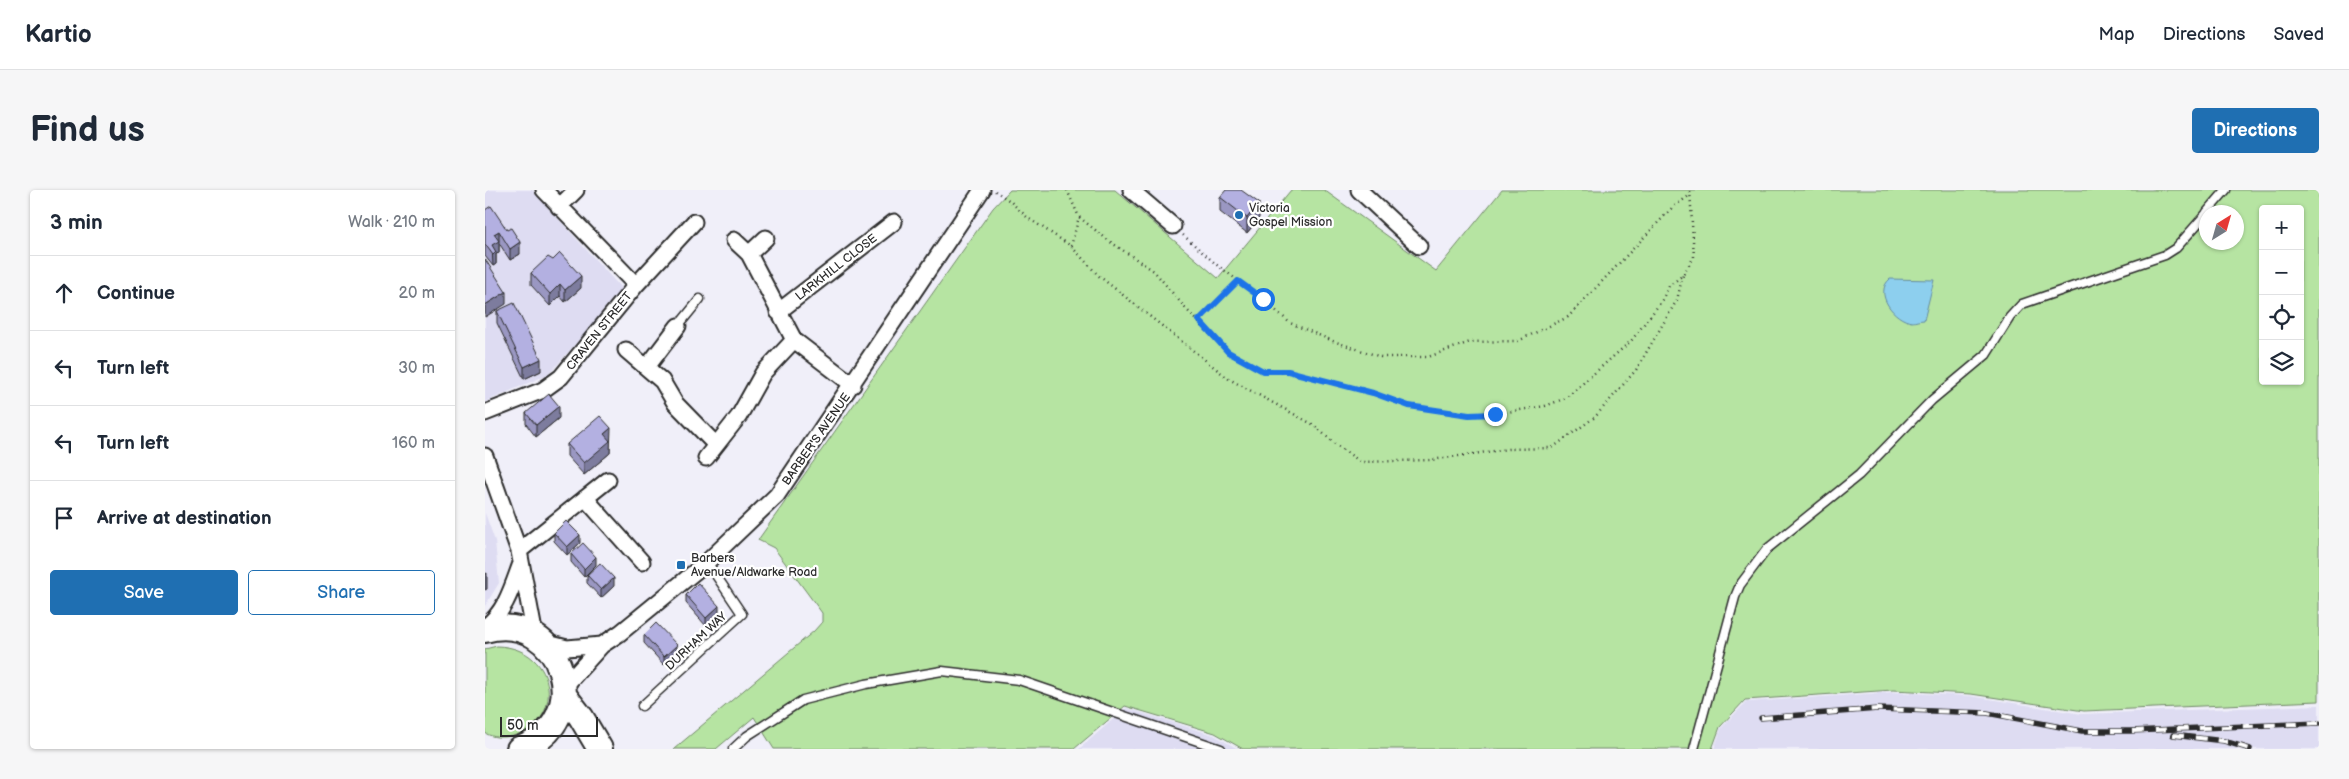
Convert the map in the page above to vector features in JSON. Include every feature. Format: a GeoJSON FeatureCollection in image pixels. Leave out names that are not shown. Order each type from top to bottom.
{"type":"FeatureCollection","features":[{"type":"Feature","properties":{"kind":"main road"},"geometry":{"type":"LineString","coordinates":[[485,628],[508,627],[522,630],[539,639],[554,654],[561,670],[564,691],[559,714],[552,727],[542,737],[525,747]]}},
{"type":"Feature","properties":{"kind":"main road"},"geometry":{"type":"LineString","coordinates":[[564,691],[600,749]]}},
{"type":"Feature","properties":{"kind":"main road"},"geometry":{"type":"LineString","coordinates":[[525,747],[557,749]]}},
{"type":"Feature","properties":{"kind":"street"},"geometry":{"type":"LineString","coordinates":[[544,190],[636,285]]}},
{"type":"Feature","properties":{"kind":"street"},"geometry":{"type":"LineString","coordinates":[[559,207],[576,190]]}},
{"type":"Feature","properties":{"kind":"street","name":"BARBER'S AVENUE"},"geometry":{"type":"LineString","coordinates":[[564,691],[602,645],[620,633],[707,562],[777,495],[853,385],[982,190]]}},
{"type":"Feature","properties":{"kind":"street"},"geometry":{"type":"LineString","coordinates":[[1131,190],[1173,226]]}},
{"type":"Feature","properties":{"kind":"street"},"geometry":{"type":"LineString","coordinates":[[1359,190],[1419,246]]}},
{"type":"Feature","properties":{"kind":"street","name":"CRAVEN STREET"},"geometry":{"type":"LineString","coordinates":[[485,413],[543,390],[561,376],[636,285],[694,222]]}},
{"type":"Feature","properties":{"kind":"street","name":"LARKHILL CLOSE"},"geometry":{"type":"LineString","coordinates":[[778,312],[894,222]]}},
{"type":"Feature","properties":{"kind":"street"},"geometry":{"type":"LineString","coordinates":[[749,254],[766,238]]}},
{"type":"Feature","properties":{"kind":"street"},"geometry":{"type":"LineString","coordinates":[[734,240],[749,254],[794,340],[853,385]]}},
{"type":"Feature","properties":{"kind":"street"},"geometry":{"type":"LineString","coordinates":[[647,367],[678,326]]}},
{"type":"Feature","properties":{"kind":"street"},"geometry":{"type":"LineString","coordinates":[[705,458],[739,416],[763,372],[794,340]]}},
{"type":"Feature","properties":{"kind":"street"},"geometry":{"type":"LineString","coordinates":[[626,350],[662,381],[675,404],[715,444]]}},
{"type":"Feature","properties":{"kind":"street"},"geometry":{"type":"LineString","coordinates":[[485,456],[520,559],[539,639]]}},
{"type":"Feature","properties":{"kind":"street"},"geometry":{"type":"LineString","coordinates":[[485,628],[508,599],[520,559],[585,498],[608,480]]}},
{"type":"Feature","properties":{"kind":"street"},"geometry":{"type":"LineString","coordinates":[[585,498],[642,562]]}},
{"type":"Feature","properties":{"kind":"street","name":"BARBER'S AVENUE"},"geometry":{"type":"LineString","coordinates":[[539,639],[567,648],[602,645]]}},
{"type":"Feature","properties":{"kind":"lane"},"geometry":{"type":"LineString","coordinates":[[2214,205],[2226,190]]}},
{"type":"Feature","properties":{"kind":"lane"},"geometry":{"type":"LineString","coordinates":[[1694,749],[1735,597],[1744,578],[1767,549],[1859,475],[1933,400],[1985,354],[2010,317],[2022,304],[2165,255],[2176,248],[2199,222]]}},
{"type":"Feature","properties":{"kind":"lane"},"geometry":{"type":"LineString","coordinates":[[678,326],[700,298]]}},
{"type":"Feature","properties":{"kind":"lane","name":"DURHAM WAY"},"geometry":{"type":"LineString","coordinates":[[642,706],[742,614],[707,562]]}},
{"type":"Feature","properties":{"kind":"lane"},"geometry":{"type":"LineString","coordinates":[[733,749],[747,736],[803,700],[866,684],[942,671],[1019,680],[1221,749]]}},
{"type":"Feature","properties":{"kind":"path"},"geometry":{"type":"LineString","coordinates":[[993,190],[1010,201],[1028,218],[1071,246],[1099,276],[1229,379],[1315,426],[1336,445],[1361,462],[1431,460],[1507,449],[1552,448],[1595,417],[1636,370],[1677,300],[1683,275],[1694,257],[1689,190]]}},
{"type":"Feature","properties":{"kind":"path"},"geometry":{"type":"LineString","coordinates":[[1067,190],[1079,217],[1109,241],[1154,271],[1186,309],[1199,320],[1228,352],[1263,371],[1288,371],[1373,393],[1409,406],[1469,415],[1495,414],[1545,406],[1566,398],[1631,341],[1661,302],[1669,286],[1683,275]]}},
{"type":"Feature","properties":{"kind":"path"},"geometry":{"type":"LineString","coordinates":[[1173,226],[1217,265],[1263,299],[1290,323],[1333,341],[1381,357],[1428,357],[1470,342],[1518,341],[1568,317],[1672,208],[1690,195]]}},
{"type":"Feature","properties":{"kind":"path"},"geometry":{"type":"LineString","coordinates":[[1071,246],[1079,217]]}},
{"type":"Feature","properties":{"kind":"path"},"geometry":{"type":"LineString","coordinates":[[1199,320],[1238,281]]}},
{"type":"Feature","properties":{"kind":"shaded area"},"geometry":{"type":"Polygon","coordinates":[[[485,190],[532,190],[623,290],[549,374],[485,402],[485,190]]]}},
{"type":"Feature","properties":{"kind":"shaded area"},"geometry":{"type":"Polygon","coordinates":[[[485,513],[495,541],[499,583],[485,606],[485,513]]]}},
{"type":"Feature","properties":{"kind":"shaded area"},"geometry":{"type":"Polygon","coordinates":[[[1893,692],[1971,696],[2082,714],[2319,705],[2319,749],[1714,749],[1721,728],[1746,702],[1893,692]]]}},
{"type":"Feature","properties":{"kind":"shaded area"},"geometry":{"type":"Polygon","coordinates":[[[1126,708],[1214,735],[1238,749],[1079,749],[1126,708]]]}},
{"type":"Feature","properties":{"kind":"green space"},"geometry":{"type":"Polygon","coordinates":[[[1010,190],[1115,190],[1218,278],[1291,190],[1324,190],[1436,271],[1502,190],[2319,190],[2319,701],[2084,711],[1971,694],[1893,690],[1745,700],[1720,727],[1712,749],[1243,749],[1215,733],[1125,706],[1074,749],[774,749],[754,717],[716,749],[674,749],[814,631],[822,622],[822,613],[774,548],[758,540],[993,208],[1010,190]]]}},
{"type":"Feature","properties":{"kind":"green space"},"geometry":{"type":"Polygon","coordinates":[[[497,646],[518,650],[533,659],[543,672],[548,688],[547,703],[541,718],[529,729],[505,737],[495,737],[485,733],[485,649],[497,646]]]}},
{"type":"Feature","properties":{"kind":"water"},"geometry":{"type":"Polygon","coordinates":[[[1890,279],[1934,280],[1924,320],[1912,322],[1905,320],[1888,305],[1884,291],[1885,285],[1890,279]]]}},
{"type":"Feature","properties":{"kind":"building"},"geometry":{"type":"Polygon","coordinates":[[[1226,190],[1241,190],[1259,203],[1247,218],[1220,197],[1226,190]]]}},
{"type":"Feature","properties":{"kind":"building"},"geometry":{"type":"Polygon","coordinates":[[[491,206],[507,230],[511,228],[520,242],[510,249],[499,231],[494,234],[499,241],[492,245],[496,252],[493,255],[485,244],[485,210],[491,206]]]}},
{"type":"Feature","properties":{"kind":"building"},"geometry":{"type":"Polygon","coordinates":[[[560,253],[581,276],[565,290],[560,284],[550,294],[531,273],[548,257],[553,260],[560,253]]]}},
{"type":"Feature","properties":{"kind":"building"},"geometry":{"type":"Polygon","coordinates":[[[485,259],[506,292],[485,305],[485,259]]]}},
{"type":"Feature","properties":{"kind":"building"},"geometry":{"type":"Polygon","coordinates":[[[514,303],[541,359],[524,367],[497,311],[514,303]]]}},
{"type":"Feature","properties":{"kind":"building"},"geometry":{"type":"Polygon","coordinates":[[[549,394],[559,406],[536,425],[526,413],[549,394]]]}},
{"type":"Feature","properties":{"kind":"building"},"geometry":{"type":"Polygon","coordinates":[[[600,416],[611,428],[604,434],[610,441],[584,463],[567,444],[600,416]]]}},
{"type":"Feature","properties":{"kind":"building"},"geometry":{"type":"Polygon","coordinates":[[[566,521],[580,535],[567,547],[554,533],[566,521]]]}},
{"type":"Feature","properties":{"kind":"building"},"geometry":{"type":"Polygon","coordinates":[[[583,543],[596,557],[584,569],[571,554],[583,543]]]}},
{"type":"Feature","properties":{"kind":"building"},"geometry":{"type":"Polygon","coordinates":[[[600,563],[614,578],[601,590],[587,575],[600,563]]]}},
{"type":"Feature","properties":{"kind":"building"},"geometry":{"type":"Polygon","coordinates":[[[698,583],[719,606],[706,618],[686,595],[698,583]]]}},
{"type":"Feature","properties":{"kind":"building"},"geometry":{"type":"Polygon","coordinates":[[[656,623],[677,645],[664,657],[644,635],[656,623]]]}},
{"type":"Feature","properties":{"kind":"railway"},"geometry":{"type":"LineString","coordinates":[[1761,718],[1878,709],[1987,713],[2082,731],[2131,731],[2319,723]]}},
{"type":"Feature","properties":{"kind":"railway"},"geometry":{"type":"LineString","coordinates":[[2173,735],[2224,741],[2250,749]]}},
{"type":"Feature","properties":{"kind":"place","name":"Victoria Gospel Mission"},"geometry":{"type":"Point","coordinates":[1239,215]}},
{"type":"Feature","properties":{"kind":"place","name":"Barbers Avenue/Aldwarke Road"},"geometry":{"type":"Point","coordinates":[681,565]}},
{"type":"Feature","properties":{"kind":"route"},"geometry":{"type":"LineString","coordinates":[[1263,299],[1238,281],[1199,320],[1228,352],[1263,371],[1288,371],[1373,393],[1409,406],[1469,415],[1495,414]]}}]}
